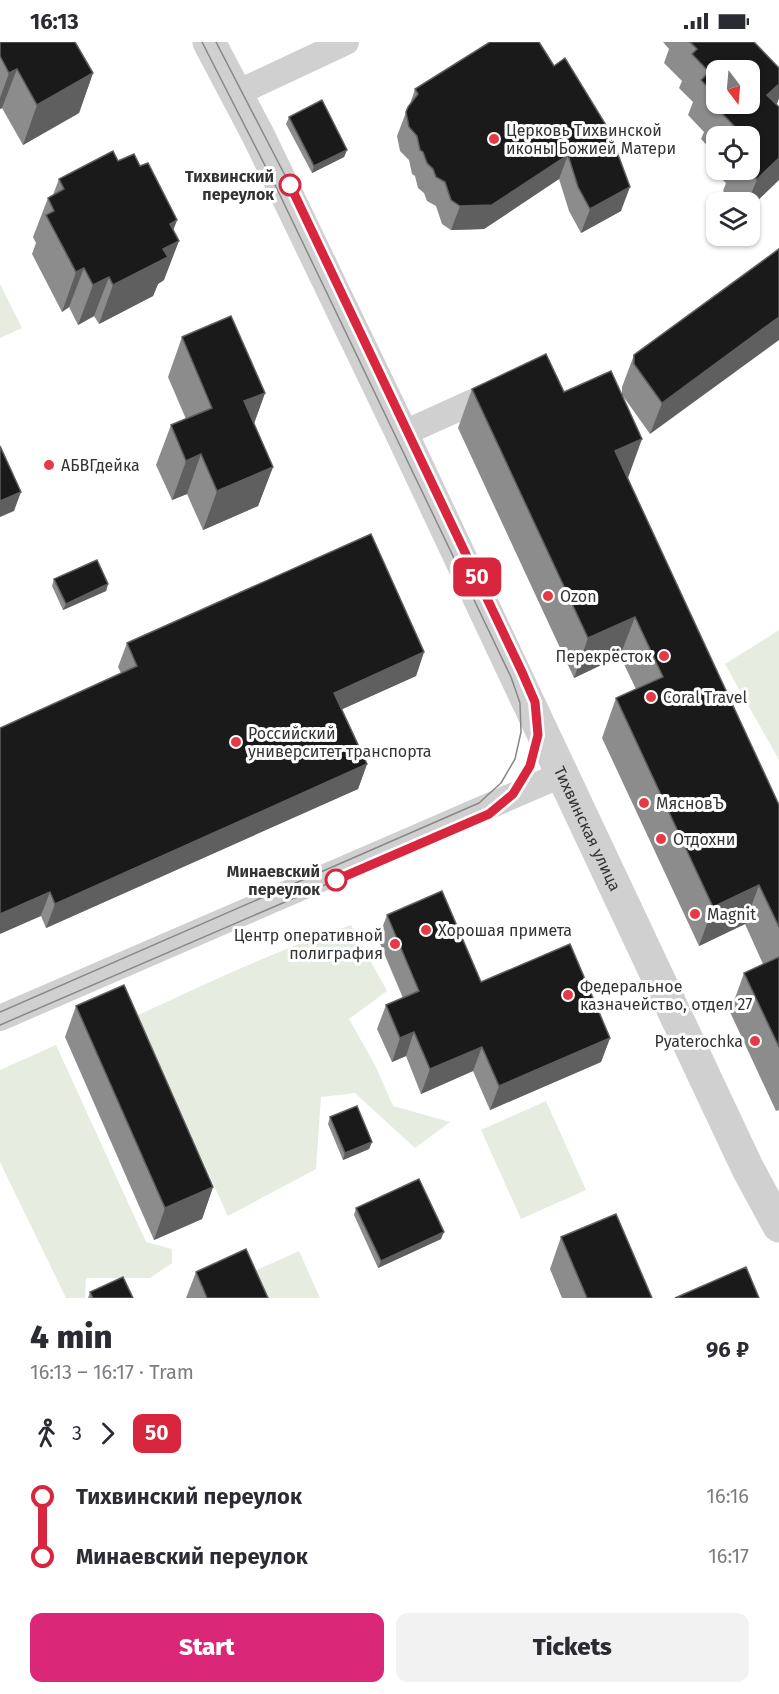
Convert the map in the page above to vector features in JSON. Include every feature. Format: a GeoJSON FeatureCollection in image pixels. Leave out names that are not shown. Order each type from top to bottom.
{"type":"FeatureCollection","features":[{"type":"Feature","properties":{"kind":"street","name":"Тихвинская улица"},"geometry":{"type":"LineString","coordinates":[[209,42],[237,93],[402,434],[748,1169],[779,1226]]}},
{"type":"Feature","properties":{"kind":"street"},"geometry":{"type":"LineString","coordinates":[[237,93],[346,42]]}},
{"type":"Feature","properties":{"kind":"street"},"geometry":{"type":"LineString","coordinates":[[402,434],[518,381]]}},
{"type":"Feature","properties":{"kind":"street"},"geometry":{"type":"LineString","coordinates":[[0,1018],[563,774]]}},
{"type":"Feature","properties":{"kind":"shaded area"},"geometry":{"type":"Polygon","coordinates":[[[0,284],[22,328],[0,338],[0,284]]]}},
{"type":"Feature","properties":{"kind":"shaded area"},"geometry":{"type":"Polygon","coordinates":[[[779,630],[779,760],[725,664],[779,630]]]}},
{"type":"Feature","properties":{"kind":"shaded area"},"geometry":{"type":"Polygon","coordinates":[[[351,925],[387,991],[349,1019],[375,1065],[393,1106],[450,1122],[415,1148],[355,1093],[321,1097],[316,1169],[228,1216],[136,1016],[269,956],[351,925]]]}},
{"type":"Feature","properties":{"kind":"shaded area"},"geometry":{"type":"Polygon","coordinates":[[[56,1045],[146,1242],[172,1249],[172,1263],[150,1278],[86,1278],[85,1298],[66,1298],[0,1162],[0,1070],[56,1045]]]}},
{"type":"Feature","properties":{"kind":"shaded area"},"geometry":{"type":"Polygon","coordinates":[[[546,1101],[586,1190],[521,1219],[481,1130],[546,1101]]]}},
{"type":"Feature","properties":{"kind":"shaded area"},"geometry":{"type":"Polygon","coordinates":[[[299,1251],[320,1298],[248,1298],[239,1278],[299,1251]]]}},
{"type":"Feature","properties":{"kind":"building"},"geometry":{"type":"Polygon","coordinates":[[[0,42],[75,42],[93,73],[37,105],[17,69],[9,73],[0,56],[0,42]]]}},
{"type":"Feature","properties":{"kind":"building","name":"Церковь Тихвинской иконы Божией Матери"},"geometry":{"type":"Polygon","coordinates":[[[490,42],[539,42],[554,66],[565,58],[609,130],[630,187],[590,209],[578,187],[568,155],[492,205],[460,206],[451,200],[445,182],[436,177],[420,150],[417,136],[409,127],[406,112],[418,94],[415,89],[490,42]]]}},
{"type":"Feature","properties":{"kind":"building"},"geometry":{"type":"Polygon","coordinates":[[[690,42],[754,42],[779,68],[779,84],[767,95],[779,107],[779,158],[760,176],[760,126],[734,126],[723,114],[760,114],[760,60],[706,60],[706,69],[692,54],[697,49],[690,42]]]}},
{"type":"Feature","properties":{"kind":"building"},"geometry":{"type":"Polygon","coordinates":[[[706,75],[706,85],[701,80],[706,75]]]}},
{"type":"Feature","properties":{"kind":"building"},"geometry":{"type":"Polygon","coordinates":[[[322,100],[347,150],[314,166],[289,117],[322,100]]]}},
{"type":"Feature","properties":{"kind":"building"},"geometry":{"type":"Polygon","coordinates":[[[113,151],[118,161],[134,154],[140,166],[148,163],[177,220],[170,224],[179,241],[163,249],[168,257],[113,285],[109,277],[93,285],[84,268],[76,272],[46,215],[54,211],[48,198],[64,189],[59,179],[113,151]]]}},
{"type":"Feature","properties":{"kind":"building"},"geometry":{"type":"Polygon","coordinates":[[[779,249],[779,317],[662,403],[634,364],[634,355],[779,249]]]}},
{"type":"Feature","properties":{"kind":"building"},"geometry":{"type":"Polygon","coordinates":[[[231,316],[265,393],[244,401],[273,467],[217,491],[201,454],[186,461],[171,425],[212,408],[182,337],[231,316]]]}},
{"type":"Feature","properties":{"kind":"building"},"geometry":{"type":"Polygon","coordinates":[[[546,354],[564,392],[611,371],[642,439],[615,451],[779,805],[779,927],[759,885],[713,907],[616,698],[663,677],[635,617],[588,638],[472,389],[546,354]]]}},
{"type":"Feature","properties":{"kind":"building"},"geometry":{"type":"Polygon","coordinates":[[[0,446],[21,492],[0,501],[0,446]]]}},
{"type":"Feature","properties":{"kind":"building"},"geometry":{"type":"Polygon","coordinates":[[[371,534],[424,652],[334,693],[367,764],[55,904],[50,892],[0,914],[0,728],[137,666],[127,643],[371,534]]]}},
{"type":"Feature","properties":{"kind":"building"},"geometry":{"type":"Polygon","coordinates":[[[97,560],[108,584],[66,604],[54,579],[97,560]]]}},
{"type":"Feature","properties":{"kind":"building"},"geometry":{"type":"Polygon","coordinates":[[[442,891],[481,982],[570,944],[610,1038],[499,1086],[482,1047],[430,1069],[414,1032],[400,1038],[386,1005],[419,991],[387,915],[442,891]]]}},
{"type":"Feature","properties":{"kind":"building"},"geometry":{"type":"Polygon","coordinates":[[[779,957],[779,1047],[744,973],[779,957]]]}},
{"type":"Feature","properties":{"kind":"building"},"geometry":{"type":"Polygon","coordinates":[[[124,985],[213,1187],[165,1208],[76,1006],[124,985]]]}},
{"type":"Feature","properties":{"kind":"building"},"geometry":{"type":"Polygon","coordinates":[[[357,1106],[372,1142],[345,1153],[330,1117],[357,1106]]]}},
{"type":"Feature","properties":{"kind":"building"},"geometry":{"type":"Polygon","coordinates":[[[419,1179],[444,1232],[381,1261],[356,1208],[419,1179]]]}},
{"type":"Feature","properties":{"kind":"building"},"geometry":{"type":"Polygon","coordinates":[[[616,1214],[652,1298],[587,1298],[561,1237],[616,1214]]]}},
{"type":"Feature","properties":{"kind":"building"},"geometry":{"type":"Polygon","coordinates":[[[246,1249],[268,1298],[207,1298],[196,1272],[246,1249]]]}},
{"type":"Feature","properties":{"kind":"building"},"geometry":{"type":"Polygon","coordinates":[[[746,1267],[759,1298],[675,1298],[746,1267]]]}},
{"type":"Feature","properties":{"kind":"building"},"geometry":{"type":"Polygon","coordinates":[[[123,1277],[133,1298],[93,1298],[90,1292],[123,1277]]]}},
{"type":"Feature","properties":{"kind":"tram line"},"geometry":{"type":"LineString","coordinates":[[0,1012],[479,803],[501,783],[515,759],[521,732],[520,703],[511,677],[278,191],[202,42]]}},
{"type":"Feature","properties":{"kind":"tram line"},"geometry":{"type":"LineString","coordinates":[[0,1025],[489,814],[513,793],[530,766],[538,735],[535,702],[522,672],[290,185],[216,42]]}},
{"type":"Feature","properties":{"kind":"tram line","name":"50"},"geometry":{"type":"LineString","coordinates":[[290,185],[522,672],[535,702],[538,735],[530,766],[513,794],[489,814],[336,880]]}},
{"type":"Feature","properties":{"kind":"place","name":"Церковь Тихвинской иконы Божией Матери"},"geometry":{"type":"Point","coordinates":[494,139]}},
{"type":"Feature","properties":{"kind":"place","name":"Тихвинский переулок"},"geometry":{"type":"Point","coordinates":[290,185]}},
{"type":"Feature","properties":{"kind":"place","name":"АБВГдейка"},"geometry":{"type":"Point","coordinates":[49,465]}},
{"type":"Feature","properties":{"kind":"place","name":"Ozon"},"geometry":{"type":"Point","coordinates":[548,596]}},
{"type":"Feature","properties":{"kind":"place","name":"Перекрёсток"},"geometry":{"type":"Point","coordinates":[664,656]}},
{"type":"Feature","properties":{"kind":"place","name":"Coral Travel"},"geometry":{"type":"Point","coordinates":[651,697]}},
{"type":"Feature","properties":{"kind":"place","name":"Российский университет транспорта"},"geometry":{"type":"Point","coordinates":[236,742]}},
{"type":"Feature","properties":{"kind":"place","name":"МясновЪ"},"geometry":{"type":"Point","coordinates":[644,803]}},
{"type":"Feature","properties":{"kind":"place","name":"Отдохни"},"geometry":{"type":"Point","coordinates":[661,839]}},
{"type":"Feature","properties":{"kind":"place","name":"Минаевский переулок"},"geometry":{"type":"Point","coordinates":[336,880]}},
{"type":"Feature","properties":{"kind":"place","name":"Magnit"},"geometry":{"type":"Point","coordinates":[695,914]}},
{"type":"Feature","properties":{"kind":"place","name":"Хорошая примета"},"geometry":{"type":"Point","coordinates":[426,930]}},
{"type":"Feature","properties":{"kind":"place","name":"Центр оперативной полиграфия"},"geometry":{"type":"Point","coordinates":[395,944]}},
{"type":"Feature","properties":{"kind":"place","name":"Федеральное казначейство, отдел 27"},"geometry":{"type":"Point","coordinates":[568,995]}},
{"type":"Feature","properties":{"kind":"place","name":"Pyaterochka"},"geometry":{"type":"Point","coordinates":[755,1041]}}]}
